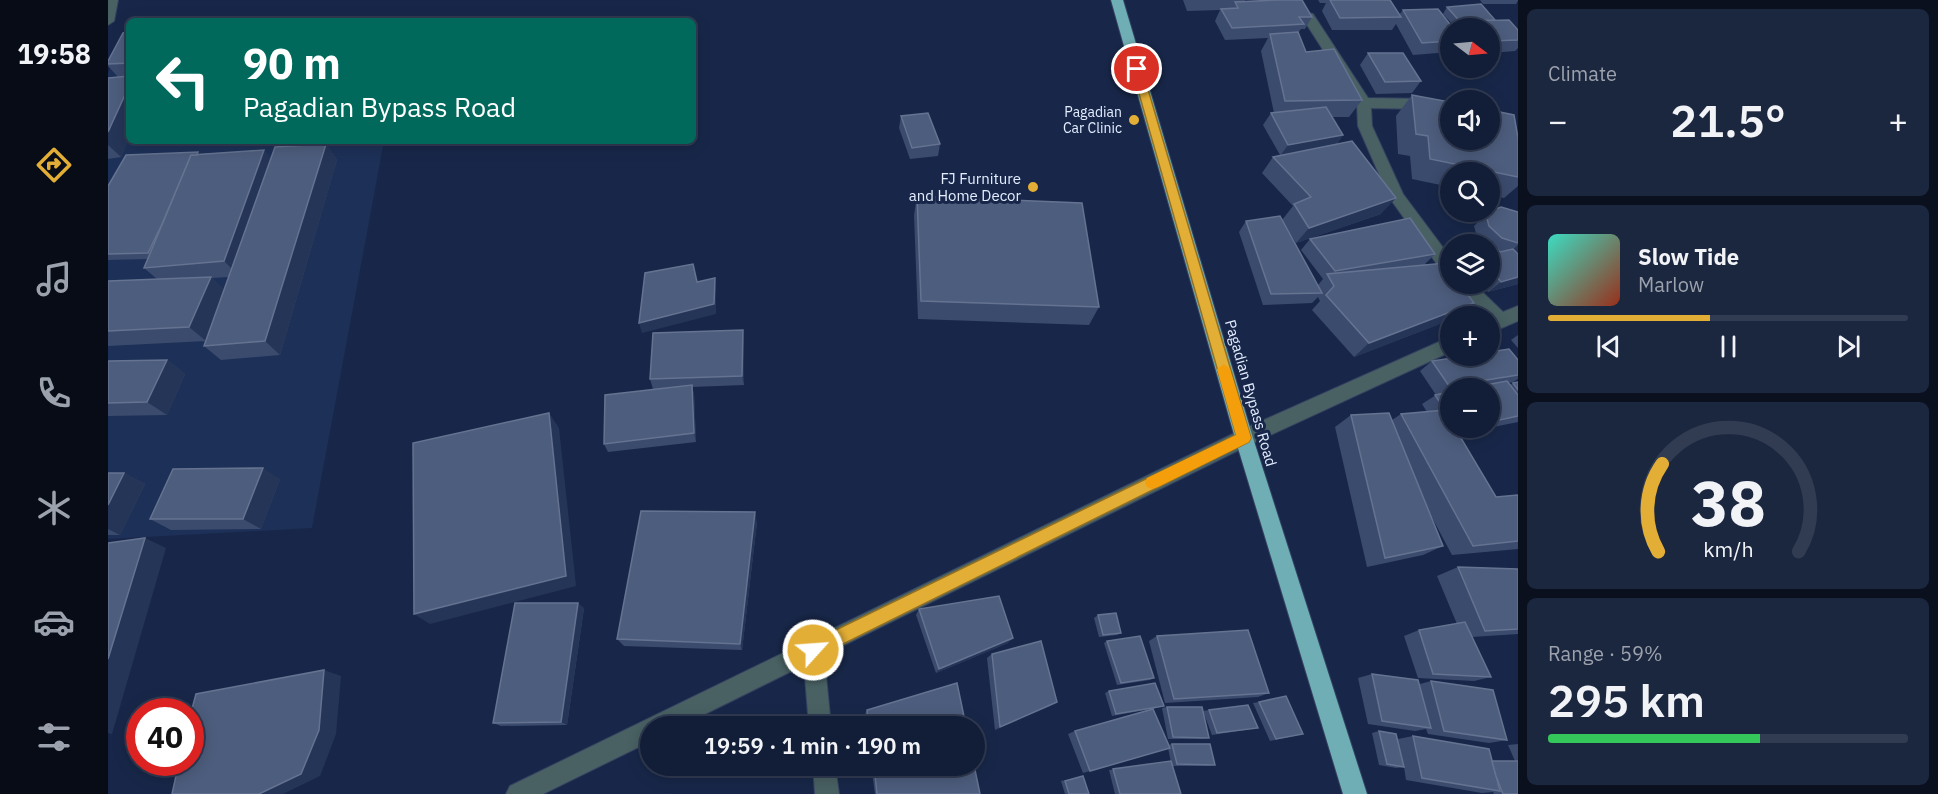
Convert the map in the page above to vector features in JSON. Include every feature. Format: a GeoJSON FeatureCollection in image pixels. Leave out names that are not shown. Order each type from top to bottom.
{"type":"FeatureCollection","features":[{"type":"Feature","properties":{"kind":"highway","name":"Pagadian Bypass Road"},"geometry":{"type":"LineString","coordinates":[[1117,0],[1244,438],[1355,794]]}},
{"type":"Feature","properties":{"kind":"street"},"geometry":{"type":"LineString","coordinates":[[108,21],[112,0]]}},
{"type":"Feature","properties":{"kind":"street"},"geometry":{"type":"LineString","coordinates":[[1308,17],[1365,103],[1365,126],[1397,197],[1440,255]]}},
{"type":"Feature","properties":{"kind":"street"},"geometry":{"type":"LineString","coordinates":[[1365,103],[1440,106]]}},
{"type":"Feature","properties":{"kind":"street"},"geometry":{"type":"LineString","coordinates":[[1472,294],[1481,306]]}},
{"type":"Feature","properties":{"kind":"street"},"geometry":{"type":"LineString","coordinates":[[1500,321],[1518,313]]}},
{"type":"Feature","properties":{"kind":"street"},"geometry":{"type":"LineString","coordinates":[[678,716],[1244,438],[1440,349]]}},
{"type":"Feature","properties":{"kind":"street"},"geometry":{"type":"LineString","coordinates":[[813,650],[819,716]]}},
{"type":"Feature","properties":{"kind":"street"},"geometry":{"type":"LineString","coordinates":[[518,794],[640,734]]}},
{"type":"Feature","properties":{"kind":"street"},"geometry":{"type":"LineString","coordinates":[[825,776],[827,794]]}},
{"type":"Feature","properties":{"kind":"shaded area"},"geometry":{"type":"Polygon","coordinates":[[[126,38],[126,144],[383,144],[312,528],[108,539],[108,73],[126,38]]]}},
{"type":"Feature","properties":{"kind":"building"},"geometry":{"type":"Polygon","coordinates":[[[1302,0],[1312,17],[1299,17],[1304,24],[1232,28],[1221,9],[1238,8],[1235,2],[1302,0]]]}},
{"type":"Feature","properties":{"kind":"building"},"geometry":{"type":"Polygon","coordinates":[[[1330,0],[1390,0],[1401,17],[1340,18],[1330,0]]]}},
{"type":"Feature","properties":{"kind":"building"},"geometry":{"type":"Polygon","coordinates":[[[1481,4],[1493,18],[1457,18],[1447,7],[1481,4]]]}},
{"type":"Feature","properties":{"kind":"building"},"geometry":{"type":"Polygon","coordinates":[[[1438,9],[1445,18],[1440,18],[1440,42],[1422,43],[1403,10],[1438,9]]]}},
{"type":"Feature","properties":{"kind":"building"},"geometry":{"type":"Polygon","coordinates":[[[1500,20],[1509,20],[1518,30],[1518,40],[1500,41],[1500,20]]]}},
{"type":"Feature","properties":{"kind":"building"},"geometry":{"type":"Polygon","coordinates":[[[126,32],[126,63],[108,64],[108,61],[123,33],[126,32]]]}},
{"type":"Feature","properties":{"kind":"building"},"geometry":{"type":"Polygon","coordinates":[[[1298,32],[1306,52],[1334,49],[1362,100],[1285,101],[1270,34],[1298,32]]]}},
{"type":"Feature","properties":{"kind":"building"},"geometry":{"type":"Polygon","coordinates":[[[1368,53],[1403,53],[1421,81],[1385,82],[1368,53]]]}},
{"type":"Feature","properties":{"kind":"building"},"geometry":{"type":"Polygon","coordinates":[[[126,76],[126,93],[108,132],[108,78],[126,76]]]}},
{"type":"Feature","properties":{"kind":"building"},"geometry":{"type":"Polygon","coordinates":[[[1412,95],[1440,100],[1440,150],[1500,150],[1500,112],[1514,115],[1518,138],[1518,177],[1500,173],[1500,162],[1445,162],[1430,159],[1428,136],[1416,134],[1412,95]]]}},
{"type":"Feature","properties":{"kind":"building"},"geometry":{"type":"Polygon","coordinates":[[[1326,107],[1343,135],[1288,145],[1271,113],[1326,107]]]}},
{"type":"Feature","properties":{"kind":"building"},"geometry":{"type":"Polygon","coordinates":[[[928,113],[940,144],[912,148],[901,116],[928,113]]]}},
{"type":"Feature","properties":{"kind":"building"},"geometry":{"type":"Polygon","coordinates":[[[1352,141],[1396,198],[1309,228],[1294,204],[1311,197],[1273,157],[1352,141]]]}},
{"type":"Feature","properties":{"kind":"building"},"geometry":{"type":"Polygon","coordinates":[[[326,144],[265,341],[204,346],[275,147],[326,144]]]}},
{"type":"Feature","properties":{"kind":"building"},"geometry":{"type":"Polygon","coordinates":[[[264,150],[224,261],[144,268],[191,155],[264,150]]]}},
{"type":"Feature","properties":{"kind":"building"},"geometry":{"type":"Polygon","coordinates":[[[198,152],[197,155],[191,155],[148,253],[108,254],[108,186],[126,155],[198,152]]]}},
{"type":"Feature","properties":{"kind":"building"},"geometry":{"type":"Polygon","coordinates":[[[917,196],[1082,203],[1099,307],[921,301],[917,196]]]}},
{"type":"Feature","properties":{"kind":"building"},"geometry":{"type":"Polygon","coordinates":[[[1500,207],[1518,212],[1518,243],[1502,238],[1489,226],[1488,222],[1500,222],[1500,207]]]}},
{"type":"Feature","properties":{"kind":"building"},"geometry":{"type":"Polygon","coordinates":[[[1280,216],[1322,293],[1271,294],[1246,221],[1280,216]]]}},
{"type":"Feature","properties":{"kind":"building"},"geometry":{"type":"Polygon","coordinates":[[[1410,218],[1435,254],[1335,271],[1310,239],[1410,218]]]}},
{"type":"Feature","properties":{"kind":"building"},"geometry":{"type":"Polygon","coordinates":[[[1513,249],[1518,254],[1518,277],[1501,282],[1500,252],[1513,249]]]}},
{"type":"Feature","properties":{"kind":"building"},"geometry":{"type":"Polygon","coordinates":[[[693,264],[697,282],[715,278],[714,304],[639,323],[645,273],[693,264]]]}},
{"type":"Feature","properties":{"kind":"building"},"geometry":{"type":"Polygon","coordinates":[[[1440,264],[1440,294],[1467,294],[1474,303],[1466,306],[1440,306],[1440,316],[1369,343],[1326,295],[1334,286],[1327,274],[1440,264]]]}},
{"type":"Feature","properties":{"kind":"building"},"geometry":{"type":"Polygon","coordinates":[[[211,277],[189,327],[108,331],[108,281],[211,277]]]}},
{"type":"Feature","properties":{"kind":"building"},"geometry":{"type":"Polygon","coordinates":[[[743,330],[742,376],[650,379],[653,333],[743,330]]]}},
{"type":"Feature","properties":{"kind":"building"},"geometry":{"type":"Polygon","coordinates":[[[1509,349],[1518,360],[1518,375],[1499,378],[1444,378],[1432,361],[1440,360],[1440,366],[1500,366],[1500,350],[1509,349]]]}},
{"type":"Feature","properties":{"kind":"building"},"geometry":{"type":"Polygon","coordinates":[[[167,360],[147,402],[108,403],[108,361],[167,360]]]}},
{"type":"Feature","properties":{"kind":"building"},"geometry":{"type":"Polygon","coordinates":[[[1507,381],[1518,395],[1518,416],[1500,420],[1500,382],[1507,381]]]}},
{"type":"Feature","properties":{"kind":"building"},"geometry":{"type":"Polygon","coordinates":[[[692,385],[694,433],[604,444],[605,395],[692,385]]]}},
{"type":"Feature","properties":{"kind":"building"},"geometry":{"type":"Polygon","coordinates":[[[1440,410],[1440,438],[1461,438],[1496,497],[1518,495],[1518,541],[1473,546],[1401,414],[1440,410]]]}},
{"type":"Feature","properties":{"kind":"building"},"geometry":{"type":"Polygon","coordinates":[[[549,413],[566,576],[414,614],[413,443],[549,413]]]}},
{"type":"Feature","properties":{"kind":"building"},"geometry":{"type":"Polygon","coordinates":[[[1389,413],[1443,546],[1385,558],[1351,415],[1389,413]]]}},
{"type":"Feature","properties":{"kind":"building"},"geometry":{"type":"Polygon","coordinates":[[[263,468],[243,519],[150,519],[173,469],[263,468]]]}},
{"type":"Feature","properties":{"kind":"building"},"geometry":{"type":"Polygon","coordinates":[[[108,473],[124,473],[108,505],[108,473]]]}},
{"type":"Feature","properties":{"kind":"building"},"geometry":{"type":"Polygon","coordinates":[[[641,511],[755,512],[740,644],[617,639],[641,511]]]}},
{"type":"Feature","properties":{"kind":"building"},"geometry":{"type":"Polygon","coordinates":[[[145,538],[108,659],[108,543],[145,538]]]}},
{"type":"Feature","properties":{"kind":"building"},"geometry":{"type":"Polygon","coordinates":[[[1458,567],[1518,569],[1518,629],[1485,631],[1458,567]]]}},
{"type":"Feature","properties":{"kind":"building"},"geometry":{"type":"Polygon","coordinates":[[[999,596],[1013,638],[939,669],[919,609],[999,596]]]}},
{"type":"Feature","properties":{"kind":"building"},"geometry":{"type":"Polygon","coordinates":[[[515,603],[578,603],[561,722],[493,723],[515,603]]]}},
{"type":"Feature","properties":{"kind":"building"},"geometry":{"type":"Polygon","coordinates":[[[1116,613],[1121,633],[1103,635],[1098,615],[1116,613]]]}},
{"type":"Feature","properties":{"kind":"building"},"geometry":{"type":"Polygon","coordinates":[[[1465,622],[1491,677],[1433,674],[1419,630],[1465,622]]]}},
{"type":"Feature","properties":{"kind":"building"},"geometry":{"type":"Polygon","coordinates":[[[1248,630],[1269,693],[1174,699],[1157,636],[1248,630]]]}},
{"type":"Feature","properties":{"kind":"building"},"geometry":{"type":"Polygon","coordinates":[[[1140,636],[1154,678],[1121,683],[1107,641],[1140,636]]]}},
{"type":"Feature","properties":{"kind":"building"},"geometry":{"type":"Polygon","coordinates":[[[1041,641],[1057,702],[1000,727],[992,654],[1041,641]]]}},
{"type":"Feature","properties":{"kind":"building"},"geometry":{"type":"Polygon","coordinates":[[[324,670],[319,730],[301,774],[259,794],[172,794],[176,776],[204,776],[204,698],[195,698],[196,694],[324,670]]]}},
{"type":"Feature","properties":{"kind":"building"},"geometry":{"type":"Polygon","coordinates":[[[1372,674],[1418,680],[1431,728],[1382,721],[1372,674]]]}},
{"type":"Feature","properties":{"kind":"building"},"geometry":{"type":"Polygon","coordinates":[[[1431,681],[1493,690],[1507,740],[1444,731],[1431,681]]]}},
{"type":"Feature","properties":{"kind":"building"},"geometry":{"type":"Polygon","coordinates":[[[957,683],[964,716],[868,716],[867,710],[957,683]]]}},
{"type":"Feature","properties":{"kind":"building"},"geometry":{"type":"Polygon","coordinates":[[[1155,683],[1164,706],[1116,714],[1109,691],[1155,683]]]}},
{"type":"Feature","properties":{"kind":"building"},"geometry":{"type":"Polygon","coordinates":[[[1286,696],[1303,734],[1276,739],[1259,702],[1286,696]]]}},
{"type":"Feature","properties":{"kind":"building"},"geometry":{"type":"Polygon","coordinates":[[[1248,705],[1258,728],[1217,733],[1209,710],[1248,705]]]}},
{"type":"Feature","properties":{"kind":"building"},"geometry":{"type":"Polygon","coordinates":[[[1167,707],[1202,707],[1209,738],[1173,737],[1167,707]]]}},
{"type":"Feature","properties":{"kind":"building"},"geometry":{"type":"Polygon","coordinates":[[[1153,709],[1170,748],[1090,771],[1075,731],[1153,709]]]}},
{"type":"Feature","properties":{"kind":"building"},"geometry":{"type":"Polygon","coordinates":[[[1379,731],[1396,734],[1404,767],[1387,764],[1379,731]]]}},
{"type":"Feature","properties":{"kind":"building"},"geometry":{"type":"Polygon","coordinates":[[[1413,736],[1489,749],[1500,791],[1422,778],[1413,736]]]}},
{"type":"Feature","properties":{"kind":"building"},"geometry":{"type":"Polygon","coordinates":[[[1172,744],[1210,744],[1215,765],[1177,764],[1172,744]]]}},
{"type":"Feature","properties":{"kind":"building"},"geometry":{"type":"Polygon","coordinates":[[[1171,761],[1181,794],[1120,794],[1113,769],[1171,761]]]}},
{"type":"Feature","properties":{"kind":"building"},"geometry":{"type":"Polygon","coordinates":[[[1492,761],[1518,761],[1518,794],[1503,794],[1492,761]]]}},
{"type":"Feature","properties":{"kind":"building"},"geometry":{"type":"Polygon","coordinates":[[[875,776],[976,776],[980,794],[877,794],[875,776]]]}},
{"type":"Feature","properties":{"kind":"building"},"geometry":{"type":"Polygon","coordinates":[[[1083,776],[1089,794],[1069,794],[1065,781],[1083,776]]]}},
{"type":"Feature","properties":{"kind":"slow traffic"},"geometry":{"type":"LineString","coordinates":[[1152,483],[1244,438],[1224,369]]}},
{"type":"Feature","properties":{"kind":"place","name":"Pagadian Car Clinic"},"geometry":{"type":"Point","coordinates":[1134,120]}},
{"type":"Feature","properties":{"kind":"place","name":"FJ Furniture and Home Decor"},"geometry":{"type":"Point","coordinates":[1033,187]}},
{"type":"Feature","properties":{"kind":"route"},"geometry":{"type":"LineString","coordinates":[[813,650],[1244,438],[1137,69]]}}]}
